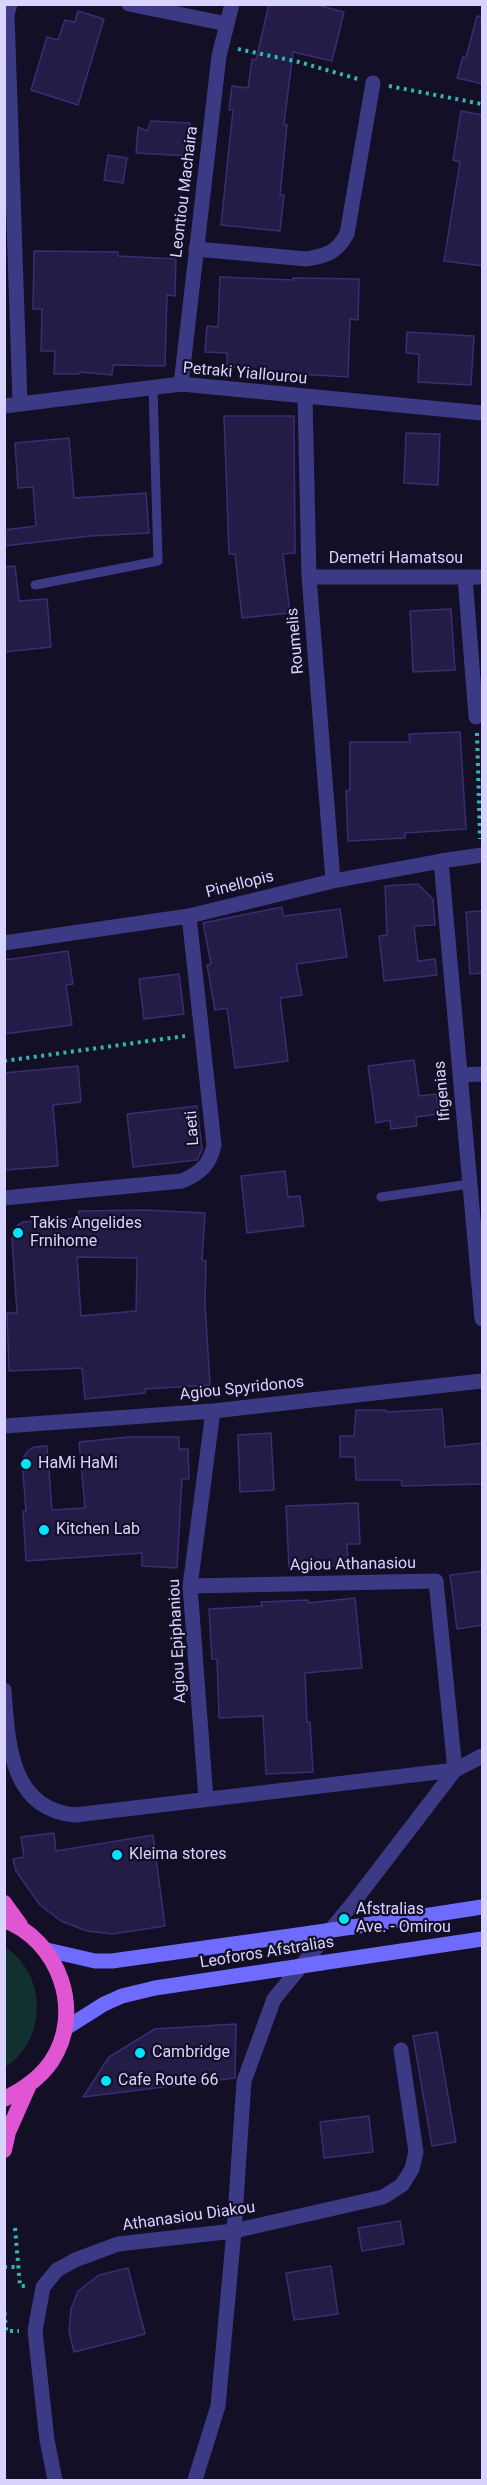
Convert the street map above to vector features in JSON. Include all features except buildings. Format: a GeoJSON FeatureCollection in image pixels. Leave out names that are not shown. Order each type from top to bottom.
{"type":"FeatureCollection","features":[{"type":"Feature","properties":{"kind":"highway"},"geometry":{"type":"LineString","coordinates":[[4,1903],[12,1923],[47,1950],[60,1975],[66,2001],[66,2028],[52,2061],[28,2087],[8,2132],[4,2150]]}},
{"type":"Feature","properties":{"kind":"highway"},"geometry":{"type":"LineString","coordinates":[[4,2099],[28,2087]]}},
{"type":"Feature","properties":{"kind":"main road","name":"Leoforos Afstralias"},"geometry":{"type":"LineString","coordinates":[[47,1950],[94,1961],[112,1961],[483,1907]]}},
{"type":"Feature","properties":{"kind":"main road","name":"Leoforos Afstralias"},"geometry":{"type":"LineString","coordinates":[[66,2028],[104,2004],[122,1996],[155,1988],[483,1939]]}},
{"type":"Feature","properties":{"kind":"street"},"geometry":{"type":"LineString","coordinates":[[10,4],[7,14],[21,404]]}},
{"type":"Feature","properties":{"kind":"street"},"geometry":{"type":"LineString","coordinates":[[129,4],[227,24]]}},
{"type":"Feature","properties":{"kind":"street","name":"Leontiou Machaira"},"geometry":{"type":"LineString","coordinates":[[182,384],[196,249],[222,45],[232,4]]}},
{"type":"Feature","properties":{"kind":"street"},"geometry":{"type":"LineString","coordinates":[[196,249],[307,259],[325,256],[339,247],[347,234],[373,83]]}},
{"type":"Feature","properties":{"kind":"street","name":"Petraki Yiallourou"},"geometry":{"type":"LineString","coordinates":[[4,406],[182,384],[305,398],[483,413]]}},
{"type":"Feature","properties":{"kind":"street","name":"Roumelis"},"geometry":{"type":"LineString","coordinates":[[305,398],[309,577],[333,882]]}},
{"type":"Feature","properties":{"kind":"street","name":"Demetri Hamatsou"},"geometry":{"type":"LineString","coordinates":[[309,577],[483,578]]}},
{"type":"Feature","properties":{"kind":"street"},"geometry":{"type":"LineString","coordinates":[[465,577],[476,717]]}},
{"type":"Feature","properties":{"kind":"street","name":"Pinellopis"},"geometry":{"type":"LineString","coordinates":[[4,943],[189,916],[333,882],[482,855]]}},
{"type":"Feature","properties":{"kind":"street","name":"Ifigenias"},"geometry":{"type":"LineString","coordinates":[[441,861],[483,1319]]}},
{"type":"Feature","properties":{"kind":"street","name":"Laeti"},"geometry":{"type":"LineString","coordinates":[[4,1198],[182,1181],[195,1175],[206,1166],[212,1156],[214,1145],[189,916]]}},
{"type":"Feature","properties":{"kind":"street"},"geometry":{"type":"LineString","coordinates":[[460,1075],[483,1074]]}},
{"type":"Feature","properties":{"kind":"street","name":"Agiou Spyridonos"},"geometry":{"type":"LineString","coordinates":[[4,1426],[213,1411],[483,1381]]}},
{"type":"Feature","properties":{"kind":"street","name":"Agiou Epiphaniou"},"geometry":{"type":"LineString","coordinates":[[206,1799],[190,1586],[213,1411]]}},
{"type":"Feature","properties":{"kind":"street","name":"Agiou Athanasiou"},"geometry":{"type":"LineString","coordinates":[[190,1586],[436,1581],[455,1770]]}},
{"type":"Feature","properties":{"kind":"street"},"geometry":{"type":"LineString","coordinates":[[4,1690],[9,1742],[17,1775],[33,1795],[53,1810],[75,1815],[455,1770],[483,1756]]}},
{"type":"Feature","properties":{"kind":"street"},"geometry":{"type":"LineString","coordinates":[[195,2481],[218,2406],[234,2231],[244,2082],[274,1999],[353,1903],[455,1770]]}},
{"type":"Feature","properties":{"kind":"street","name":"Athanasiou Diakou"},"geometry":{"type":"LineString","coordinates":[[43,2287],[57,2270],[75,2260],[118,2244],[234,2231],[383,2198],[402,2185],[412,2169],[416,2152],[401,2050]]}},
{"type":"Feature","properties":{"kind":"street"},"geometry":{"type":"LineString","coordinates":[[43,2287],[35,2331],[47,2440],[55,2481]]}},
{"type":"Feature","properties":{"kind":"lane"},"geometry":{"type":"LineString","coordinates":[[35,585],[158,561],[153,388]]}},
{"type":"Feature","properties":{"kind":"lane"},"geometry":{"type":"LineString","coordinates":[[381,1197],[470,1184]]}},
{"type":"Feature","properties":{"kind":"path"},"geometry":{"type":"LineString","coordinates":[[222,45],[299,62],[373,83],[483,104]]}},
{"type":"Feature","properties":{"kind":"path"},"geometry":{"type":"LineString","coordinates":[[476,717],[482,855]]}},
{"type":"Feature","properties":{"kind":"path"},"geometry":{"type":"LineString","coordinates":[[4,1061],[202,1034]]}},
{"type":"Feature","properties":{"kind":"path"},"geometry":{"type":"LineString","coordinates":[[15,2228],[20,2286],[43,2287]]}},
{"type":"Feature","properties":{"kind":"path"},"geometry":{"type":"LineString","coordinates":[[4,2267],[19,2267]]}},
{"type":"Feature","properties":{"kind":"path"},"geometry":{"type":"LineString","coordinates":[[4,2305],[6,2331]]}},
{"type":"Feature","properties":{"kind":"green space"},"geometry":{"type":"Polygon","coordinates":[[[5,1947],[19,1959],[29,1973],[35,1990],[37,2007],[35,2024],[29,2041],[19,2055],[5,2067],[5,1947]]]}},
{"type":"Feature","properties":{"kind":"place","name":"Takis Angelides Frnihome"},"geometry":{"type":"Point","coordinates":[18,1233]}},
{"type":"Feature","properties":{"kind":"place","name":"HaMi HaMi"},"geometry":{"type":"Point","coordinates":[26,1464]}},
{"type":"Feature","properties":{"kind":"place","name":"Kitchen Lab"},"geometry":{"type":"Point","coordinates":[44,1530]}},
{"type":"Feature","properties":{"kind":"place","name":"Kleima stores"},"geometry":{"type":"Point","coordinates":[117,1855]}},
{"type":"Feature","properties":{"kind":"place","name":"Afstralias Ave. - Omirou"},"geometry":{"type":"Point","coordinates":[344,1919]}},
{"type":"Feature","properties":{"kind":"place","name":"Cambridge"},"geometry":{"type":"Point","coordinates":[140,2053]}},
{"type":"Feature","properties":{"kind":"place","name":"Cafe Route 66"},"geometry":{"type":"Point","coordinates":[106,2081]}}]}
